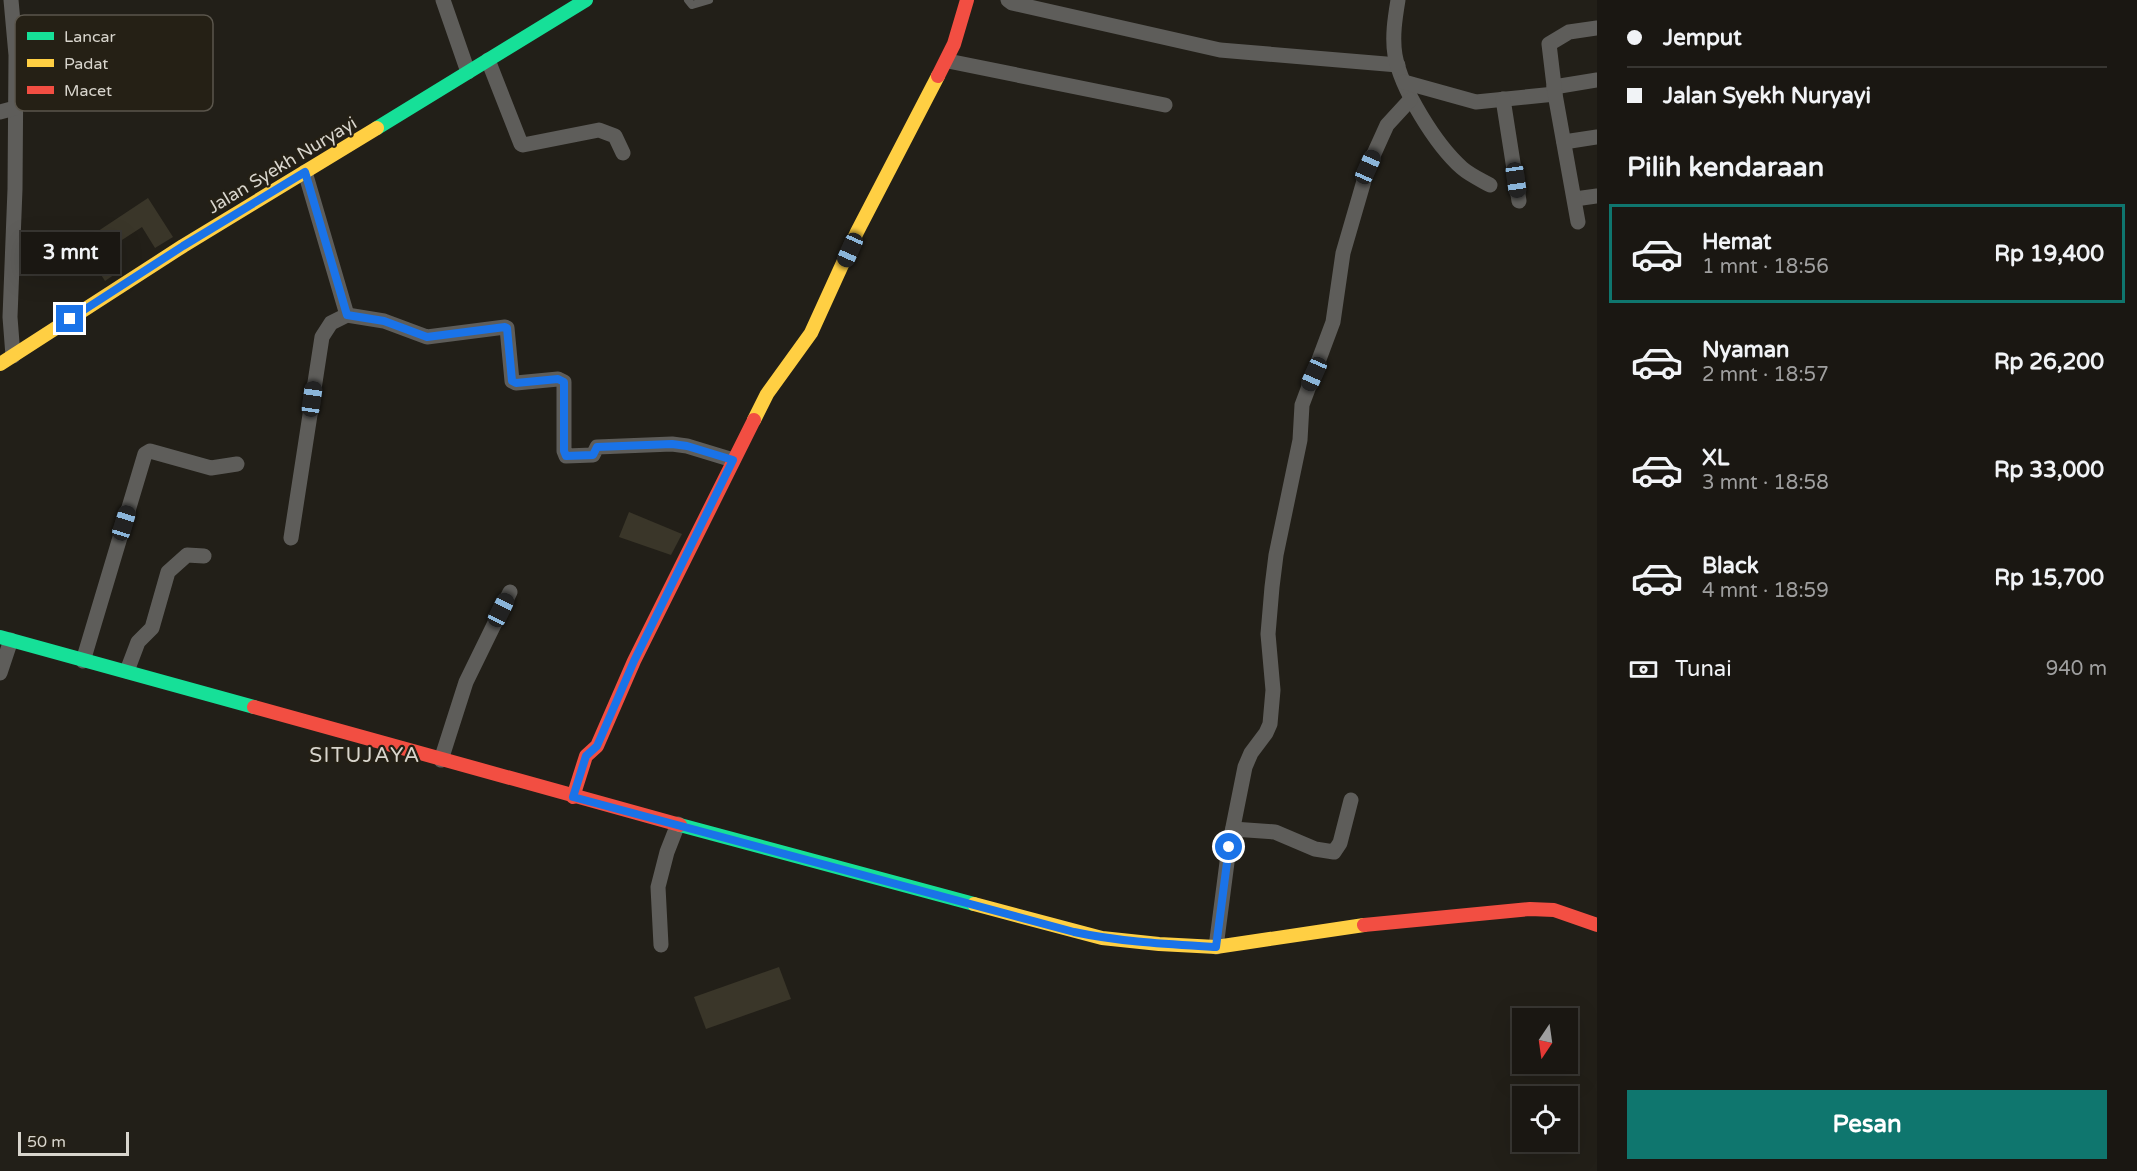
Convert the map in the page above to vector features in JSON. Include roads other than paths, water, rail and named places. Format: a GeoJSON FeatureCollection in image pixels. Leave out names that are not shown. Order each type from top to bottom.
{"type":"FeatureCollection","features":[{"type":"Feature","properties":{"kind":"street"},"geometry":{"type":"LineString","coordinates":[[6,360],[15,189],[15,55],[11,0]]}},
{"type":"Feature","properties":{"kind":"street"},"geometry":{"type":"LineString","coordinates":[[443,0],[468,72]]}},
{"type":"Feature","properties":{"kind":"street","name":"Jalan Syekh Nuryayi"},"geometry":{"type":"LineString","coordinates":[[6,360],[183,246],[586,0]]}},
{"type":"Feature","properties":{"kind":"street"},"geometry":{"type":"LineString","coordinates":[[573,797],[586,756],[597,746],[634,661],[733,460],[767,394],[811,333],[857,232],[933,84],[948,62],[967,0]]}},
{"type":"Feature","properties":{"kind":"street"},"geometry":{"type":"LineString","coordinates":[[1008,0],[1012,3],[1220,50],[1398,65]]}},
{"type":"Feature","properties":{"kind":"street"},"geometry":{"type":"LineString","coordinates":[[1398,0],[1394,33],[1395,54],[1410,100],[1444,149],[1463,169],[1490,185]]}},
{"type":"Feature","properties":{"kind":"street"},"geometry":{"type":"LineString","coordinates":[[1578,222],[1549,44],[1569,32],[1597,28]]}},
{"type":"Feature","properties":{"kind":"street"},"geometry":{"type":"LineString","coordinates":[[488,60],[521,144],[599,130],[615,136],[623,153]]}},
{"type":"Feature","properties":{"kind":"street"},"geometry":{"type":"LineString","coordinates":[[948,62],[1165,105]]}},
{"type":"Feature","properties":{"kind":"street"},"geometry":{"type":"LineString","coordinates":[[1404,82],[1476,102],[1555,90],[1597,80]]}},
{"type":"Feature","properties":{"kind":"street"},"geometry":{"type":"LineString","coordinates":[[1503,99],[1519,201]]}},
{"type":"Feature","properties":{"kind":"street"},"geometry":{"type":"LineString","coordinates":[[1216,947],[1233,829],[1247,760],[1270,724],[1273,690],[1268,634],[1272,587],[1282,524],[1300,440],[1300,420],[1304,399],[1333,322],[1343,253],[1368,167],[1387,125],[1410,100]]}},
{"type":"Feature","properties":{"kind":"street"},"geometry":{"type":"LineString","coordinates":[[0,112],[15,108]]}},
{"type":"Feature","properties":{"kind":"street"},"geometry":{"type":"LineString","coordinates":[[1564,142],[1597,137]]}},
{"type":"Feature","properties":{"kind":"street"},"geometry":{"type":"LineString","coordinates":[[305,172],[347,315]]}},
{"type":"Feature","properties":{"kind":"street"},"geometry":{"type":"LineString","coordinates":[[1575,199],[1597,196]]}},
{"type":"Feature","properties":{"kind":"street"},"geometry":{"type":"LineString","coordinates":[[291,538],[322,337],[331,323],[347,315],[384,321],[427,337],[507,328],[512,381],[516,383],[558,379],[564,382],[564,451],[566,456],[593,455],[597,447],[672,444],[687,446],[733,460]]}},
{"type":"Feature","properties":{"kind":"street"},"geometry":{"type":"LineString","coordinates":[[83,661],[145,454],[150,451],[212,468],[237,464]]}},
{"type":"Feature","properties":{"kind":"street"},"geometry":{"type":"LineString","coordinates":[[127,670],[138,642],[152,628],[168,572],[187,555],[204,556]]}},
{"type":"Feature","properties":{"kind":"street"},"geometry":{"type":"LineString","coordinates":[[441,760],[466,682],[510,592]]}},
{"type":"Feature","properties":{"kind":"street"},"geometry":{"type":"LineString","coordinates":[[0,673],[5,639],[83,661],[127,670],[573,797],[1092,936],[1123,941],[1216,947],[1395,921],[1530,909],[1554,910],[1597,925]]}},
{"type":"Feature","properties":{"kind":"street"},"geometry":{"type":"LineString","coordinates":[[1233,829],[1275,832],[1315,849],[1334,852],[1340,843],[1351,800]]}},
{"type":"Feature","properties":{"kind":"street"},"geometry":{"type":"LineString","coordinates":[[661,945],[658,887],[667,852],[678,824]]}},
{"type":"Feature","properties":{"kind":"lane"},"geometry":{"type":"LineString","coordinates":[[688,0],[692,5],[709,0]]}},
{"type":"Feature","properties":{"kind":"district","name":"SITUJAYA"},"geometry":{"type":"Point","coordinates":[365,755]}}]}
